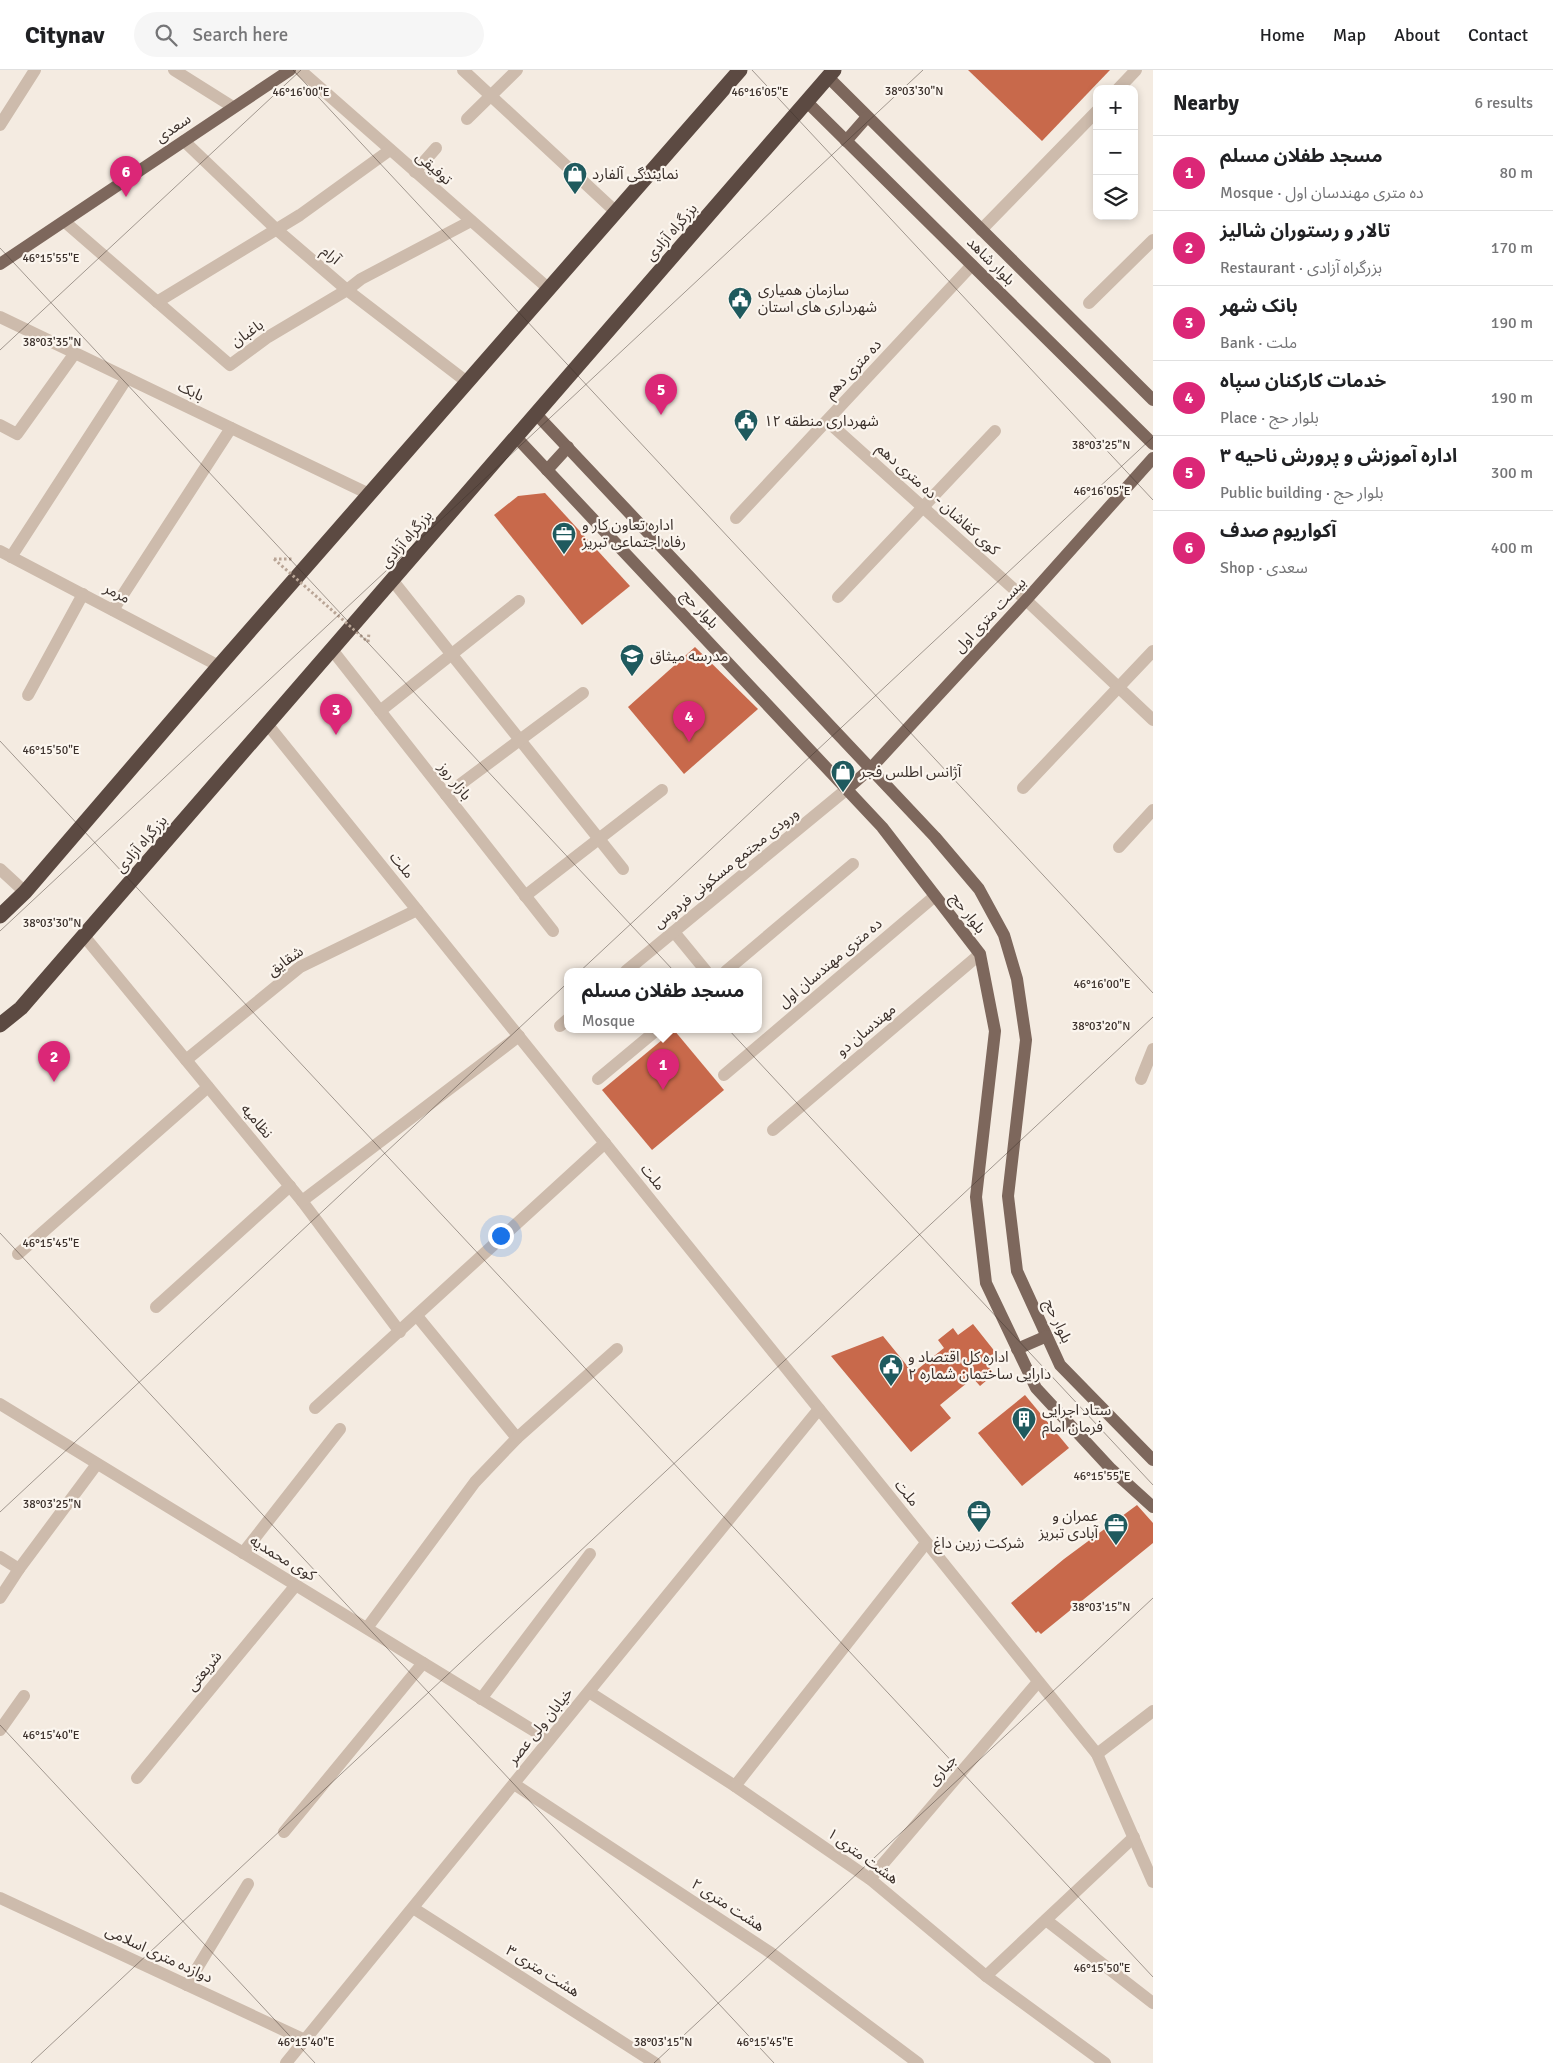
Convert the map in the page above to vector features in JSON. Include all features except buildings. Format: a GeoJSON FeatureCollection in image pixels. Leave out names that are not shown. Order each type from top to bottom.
{"type":"FeatureCollection","features":[{"type":"Feature","properties":{"kind":"highway"},"geometry":{"type":"LineString","coordinates":[[0,916],[25,892],[218,666],[740,70]]}},
{"type":"Feature","properties":{"kind":"highway","name":"بزرگراه آزادی"},"geometry":{"type":"LineString","coordinates":[[0,1025],[21,1008],[84,936],[333,651],[831,74]]}},
{"type":"Feature","properties":{"kind":"main road","name":"سعدی"},"geometry":{"type":"LineString","coordinates":[[0,264],[290,70]]}},
{"type":"Feature","properties":{"kind":"main road","name":"بلوار شاهد"},"geometry":{"type":"LineString","coordinates":[[831,74],[867,117],[1153,400]]}},
{"type":"Feature","properties":{"kind":"main road","name":"بلوار شاهد"},"geometry":{"type":"LineString","coordinates":[[807,102],[1153,444]]}},
{"type":"Feature","properties":{"kind":"main road"},"geometry":{"type":"LineString","coordinates":[[846,141],[867,117]]}},
{"type":"Feature","properties":{"kind":"main road","name":"بلوار حج"},"geometry":{"type":"LineString","coordinates":[[537,414],[935,836],[979,889],[1007,944],[1018,979],[1026,1040],[1008,1196],[1017,1271],[1060,1365],[1153,1460]]}},
{"type":"Feature","properties":{"kind":"main road","name":"بلوار حج"},"geometry":{"type":"LineString","coordinates":[[517,438],[882,827],[980,954],[995,1031],[976,1197],[986,1283],[1036,1388],[1111,1469],[1153,1507]]}},
{"type":"Feature","properties":{"kind":"main road"},"geometry":{"type":"LineString","coordinates":[[547,470],[568,447]]}},
{"type":"Feature","properties":{"kind":"main road","name":"بیست متری اول"},"geometry":{"type":"LineString","coordinates":[[847,789],[871,768],[1026,600],[1153,458]]}},
{"type":"Feature","properties":{"kind":"main road"},"geometry":{"type":"LineString","coordinates":[[1018,1349],[1047,1336]]}},
{"type":"Feature","properties":{"kind":"street"},"geometry":{"type":"LineString","coordinates":[[0,125],[35,70]]}},
{"type":"Feature","properties":{"kind":"street"},"geometry":{"type":"LineString","coordinates":[[174,70],[233,107]]}},
{"type":"Feature","properties":{"kind":"street","name":"توفیقی"},"geometry":{"type":"LineString","coordinates":[[300,70],[549,289]]}},
{"type":"Feature","properties":{"kind":"street"},"geometry":{"type":"LineString","coordinates":[[463,70],[616,212]]}},
{"type":"Feature","properties":{"kind":"street"},"geometry":{"type":"LineString","coordinates":[[466,119],[517,70]]}},
{"type":"Feature","properties":{"kind":"street"},"geometry":{"type":"LineString","coordinates":[[1122,85],[1136,70]]}},
{"type":"Feature","properties":{"kind":"street"},"geometry":{"type":"LineString","coordinates":[[981,230],[1093,115]]}},
{"type":"Feature","properties":{"kind":"street","name":"آرام"},"geometry":{"type":"LineString","coordinates":[[184,140],[276,229],[347,290],[467,382]]}},
{"type":"Feature","properties":{"kind":"street"},"geometry":{"type":"LineString","coordinates":[[415,172],[436,148]]}},
{"type":"Feature","properties":{"kind":"street"},"geometry":{"type":"LineString","coordinates":[[157,302],[300,215],[390,150]]}},
{"type":"Feature","properties":{"kind":"street","name":"باغبان"},"geometry":{"type":"LineString","coordinates":[[65,222],[230,365],[268,338],[347,290],[361,279],[471,221]]}},
{"type":"Feature","properties":{"kind":"street"},"geometry":{"type":"LineString","coordinates":[[1089,303],[1153,240]]}},
{"type":"Feature","properties":{"kind":"street","name":"ده متری دهم"},"geometry":{"type":"LineString","coordinates":[[736,518],[972,265]]}},
{"type":"Feature","properties":{"kind":"street","name":"بابک"},"geometry":{"type":"LineString","coordinates":[[0,317],[369,494]]}},
{"type":"Feature","properties":{"kind":"street"},"geometry":{"type":"LineString","coordinates":[[0,425],[17,434],[75,353]]}},
{"type":"Feature","properties":{"kind":"street"},"geometry":{"type":"LineString","coordinates":[[6,554],[127,378]]}},
{"type":"Feature","properties":{"kind":"street","name":"کوی کفاشان - ده متری دهم"},"geometry":{"type":"LineString","coordinates":[[827,421],[1026,600],[1153,720]]}},
{"type":"Feature","properties":{"kind":"street"},"geometry":{"type":"LineString","coordinates":[[113,610],[231,428]]}},
{"type":"Feature","properties":{"kind":"street"},"geometry":{"type":"LineString","coordinates":[[838,597],[994,432]]}},
{"type":"Feature","properties":{"kind":"street","name":"مرمر"},"geometry":{"type":"LineString","coordinates":[[6,554],[218,666]]}},
{"type":"Feature","properties":{"kind":"street"},"geometry":{"type":"LineString","coordinates":[[393,581],[624,869]]}},
{"type":"Feature","properties":{"kind":"street"},"geometry":{"type":"LineString","coordinates":[[28,695],[83,594]]}},
{"type":"Feature","properties":{"kind":"street"},"geometry":{"type":"LineString","coordinates":[[380,711],[519,601]]}},
{"type":"Feature","properties":{"kind":"street","name":"بازار روز"},"geometry":{"type":"LineString","coordinates":[[333,651],[552,931]]}},
{"type":"Feature","properties":{"kind":"street"},"geometry":{"type":"LineString","coordinates":[[1023,788],[1153,651]]}},
{"type":"Feature","properties":{"kind":"street"},"geometry":{"type":"LineString","coordinates":[[446,796],[583,693]]}},
{"type":"Feature","properties":{"kind":"street","name":"ملت"},"geometry":{"type":"LineString","coordinates":[[268,725],[1097,1754],[1153,1882]]}},
{"type":"Feature","properties":{"kind":"street","name":"ورودی مجتمع مسکونی فردوس"},"geometry":{"type":"LineString","coordinates":[[630,968],[847,789]]}},
{"type":"Feature","properties":{"kind":"street"},"geometry":{"type":"LineString","coordinates":[[525,896],[662,790]]}},
{"type":"Feature","properties":{"kind":"street"},"geometry":{"type":"LineString","coordinates":[[1119,847],[1153,810]]}},
{"type":"Feature","properties":{"kind":"street"},"geometry":{"type":"LineString","coordinates":[[730,968],[853,864]]}},
{"type":"Feature","properties":{"kind":"street"},"geometry":{"type":"LineString","coordinates":[[0,869],[25,892]]}},
{"type":"Feature","properties":{"kind":"street","name":"ده متری مهندسان اول"},"geometry":{"type":"LineString","coordinates":[[724,1075],[935,896]]}},
{"type":"Feature","properties":{"kind":"street","name":"شقایق"},"geometry":{"type":"LineString","coordinates":[[186,1060],[300,967],[417,910]]}},
{"type":"Feature","properties":{"kind":"street"},"geometry":{"type":"LineString","coordinates":[[674,932],[704,968]]}},
{"type":"Feature","properties":{"kind":"street","name":"نظامیه"},"geometry":{"type":"LineString","coordinates":[[84,936],[302,1201],[400,1332]]}},
{"type":"Feature","properties":{"kind":"street","name":"مهندسان دو"},"geometry":{"type":"LineString","coordinates":[[773,1130],[980,954]]}},
{"type":"Feature","properties":{"kind":"street"},"geometry":{"type":"LineString","coordinates":[[598,1079],[653,1033]]}},
{"type":"Feature","properties":{"kind":"street"},"geometry":{"type":"LineString","coordinates":[[302,1201],[518,1036]]}},
{"type":"Feature","properties":{"kind":"street"},"geometry":{"type":"LineString","coordinates":[[1141,1079],[1153,1049]]}},
{"type":"Feature","properties":{"kind":"street"},"geometry":{"type":"LineString","coordinates":[[18,1254],[208,1087]]}},
{"type":"Feature","properties":{"kind":"street"},"geometry":{"type":"LineString","coordinates":[[315,1408],[604,1143]]}},
{"type":"Feature","properties":{"kind":"street"},"geometry":{"type":"LineString","coordinates":[[156,1307],[290,1186]]}},
{"type":"Feature","properties":{"kind":"street"},"geometry":{"type":"LineString","coordinates":[[417,1316],[517,1438]]}},
{"type":"Feature","properties":{"kind":"street"},"geometry":{"type":"LineString","coordinates":[[366,1628],[475,1482],[517,1438],[617,1349]]}},
{"type":"Feature","properties":{"kind":"street","name":"کوی محمدیه"},"geometry":{"type":"LineString","coordinates":[[0,1404],[549,1740]]}},
{"type":"Feature","properties":{"kind":"street","name":"خیابان ولی عصر"},"geometry":{"type":"LineString","coordinates":[[286,2063],[819,1410]]}},
{"type":"Feature","properties":{"kind":"street"},"geometry":{"type":"LineString","coordinates":[[243,1553],[340,1429]]}},
{"type":"Feature","properties":{"kind":"street"},"geometry":{"type":"LineString","coordinates":[[0,1598],[19,1569],[97,1464]]}},
{"type":"Feature","properties":{"kind":"street"},"geometry":{"type":"LineString","coordinates":[[735,1786],[926,1543]]}},
{"type":"Feature","properties":{"kind":"street"},"geometry":{"type":"LineString","coordinates":[[481,1698],[590,1554]]}},
{"type":"Feature","properties":{"kind":"street"},"geometry":{"type":"LineString","coordinates":[[0,1557],[19,1569]]}},
{"type":"Feature","properties":{"kind":"street","name":"شریعتی"},"geometry":{"type":"LineString","coordinates":[[137,1778],[296,1585]]}},
{"type":"Feature","properties":{"kind":"street"},"geometry":{"type":"LineString","coordinates":[[284,1832],[423,1663]]}},
{"type":"Feature","properties":{"kind":"street","name":"جباری"},"geometry":{"type":"LineString","coordinates":[[870,1879],[1038,1682]]}},
{"type":"Feature","properties":{"kind":"street","name":"هشت متری ۱"},"geometry":{"type":"LineString","coordinates":[[589,1692],[735,1786],[870,1879],[986,1976],[1106,2063]]}},
{"type":"Feature","properties":{"kind":"street"},"geometry":{"type":"LineString","coordinates":[[0,1730],[24,1696]]}},
{"type":"Feature","properties":{"kind":"street"},"geometry":{"type":"LineString","coordinates":[[1097,1754],[1153,1711]]}},
{"type":"Feature","properties":{"kind":"street","name":"هشت متری ۲"},"geometry":{"type":"LineString","coordinates":[[514,1784],[770,1953],[918,2063]]}},
{"type":"Feature","properties":{"kind":"street"},"geometry":{"type":"LineString","coordinates":[[986,1976],[1134,1837]]}},
{"type":"Feature","properties":{"kind":"street"},"geometry":{"type":"LineString","coordinates":[[187,1985],[248,1884]]}},
{"type":"Feature","properties":{"kind":"street","name":"دوازده متری اسلامی"},"geometry":{"type":"LineString","coordinates":[[0,1898],[305,2040]]}},
{"type":"Feature","properties":{"kind":"street","name":"هشت متری ۳"},"geometry":{"type":"LineString","coordinates":[[413,1908],[656,2063]]}},
{"type":"Feature","properties":{"kind":"street"},"geometry":{"type":"LineString","coordinates":[[1046,1920],[1153,2003]]}},
{"type":"Feature","properties":{"kind":"path"},"geometry":{"type":"LineString","coordinates":[[274,559],[368,642]]}},
{"type":"Feature","properties":{"kind":"place","name":"نمایندگی آلفارد"},"geometry":{"type":"Point","coordinates":[575,195]}},
{"type":"Feature","properties":{"kind":"place","name":"آکواریوم صدف"},"geometry":{"type":"Point","coordinates":[126,197]}},
{"type":"Feature","properties":{"kind":"place","name":"سازمان همیاری شهرداری های استان"},"geometry":{"type":"Point","coordinates":[740,320]}},
{"type":"Feature","properties":{"kind":"place","name":"اداره آموزش و پرورش ناحیه ۳"},"geometry":{"type":"Point","coordinates":[661,415]}},
{"type":"Feature","properties":{"kind":"place","name":"شهرداری منطقه ۱۲"},"geometry":{"type":"Point","coordinates":[746,442]}},
{"type":"Feature","properties":{"kind":"place","name":"اداره تعاون کار و رفاه اجتماعی تبریز"},"geometry":{"type":"Point","coordinates":[564,555]}},
{"type":"Feature","properties":{"kind":"place","name":"مدرسه میثاق"},"geometry":{"type":"Point","coordinates":[632,677]}},
{"type":"Feature","properties":{"kind":"place","name":"بانک شهر"},"geometry":{"type":"Point","coordinates":[336,735]}},
{"type":"Feature","properties":{"kind":"place","name":"خدمات کارکنان سپاه"},"geometry":{"type":"Point","coordinates":[689,742]}},
{"type":"Feature","properties":{"kind":"place","name":"آژانس اطلس فجر"},"geometry":{"type":"Point","coordinates":[843,793]}},
{"type":"Feature","properties":{"kind":"place","name":"تالار و رستوران شالیز"},"geometry":{"type":"Point","coordinates":[54,1082]}},
{"type":"Feature","properties":{"kind":"place","name":"مسجد طفلان مسلم"},"geometry":{"type":"Point","coordinates":[663,1090]}},
{"type":"Feature","properties":{"kind":"place","name":"اداره کل اقتصاد و دارایی ساختمان شماره ۲"},"geometry":{"type":"Point","coordinates":[891,1387]}},
{"type":"Feature","properties":{"kind":"place","name":"ستاد اجرایی فرمان امام"},"geometry":{"type":"Point","coordinates":[1024,1440]}},
{"type":"Feature","properties":{"kind":"place","name":"شرکت زرین داغ"},"geometry":{"type":"Point","coordinates":[979,1533]}},
{"type":"Feature","properties":{"kind":"place","name":"عمران و آبادی تبریز"},"geometry":{"type":"Point","coordinates":[1116,1546]}}]}
